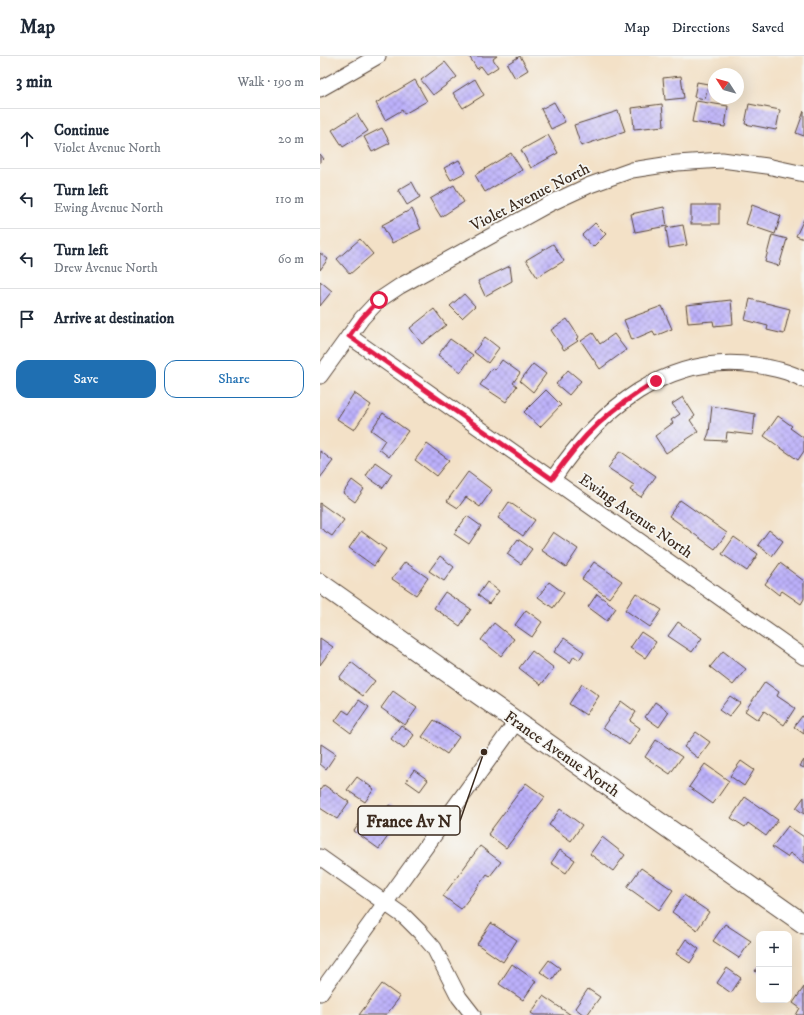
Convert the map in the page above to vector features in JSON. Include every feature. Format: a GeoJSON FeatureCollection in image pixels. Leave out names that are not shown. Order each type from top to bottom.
{"type":"FeatureCollection","features":[{"type":"Feature","properties":{"kind":"street"},"geometry":{"type":"LineString","coordinates":[[320,89],[378,56]]}},
{"type":"Feature","properties":{"kind":"street","name":"Violet Avenue North"},"geometry":{"type":"LineString","coordinates":[[320,376],[362,318],[379,300],[400,286],[549,204],[590,185],[632,170],[677,163],[722,160],[767,166],[804,174]]}},
{"type":"Feature","properties":{"kind":"street","name":"Ewing Avenue North"},"geometry":{"type":"LineString","coordinates":[[349,336],[804,657]]}},
{"type":"Feature","properties":{"kind":"street"},"geometry":{"type":"LineString","coordinates":[[552,479],[569,454],[590,431],[623,401],[656,381],[682,370],[711,364],[740,363],[769,367],[796,375],[804,380]]}},
{"type":"Feature","properties":{"kind":"street","name":"France Avenue North"},"geometry":{"type":"LineString","coordinates":[[320,583],[804,924]]}},
{"type":"Feature","properties":{"kind":"street"},"geometry":{"type":"LineString","coordinates":[[320,994],[516,722]]}},
{"type":"Feature","properties":{"kind":"street"},"geometry":{"type":"LineString","coordinates":[[320,857],[405,917],[434,948],[459,996],[473,1015]]}},
{"type":"Feature","properties":{"kind":"building"},"geometry":{"type":"Polygon","coordinates":[[[469,56],[497,56],[493,59],[498,67],[487,74],[481,66],[477,69],[469,56]]]}},
{"type":"Feature","properties":{"kind":"building"},"geometry":{"type":"Polygon","coordinates":[[[520,56],[528,70],[515,78],[507,64],[520,56]]]}},
{"type":"Feature","properties":{"kind":"building"},"geometry":{"type":"Polygon","coordinates":[[[445,62],[457,77],[433,95],[421,80],[445,62]]]}},
{"type":"Feature","properties":{"kind":"building"},"geometry":{"type":"Polygon","coordinates":[[[681,76],[684,98],[665,100],[663,78],[681,76]]]}},
{"type":"Feature","properties":{"kind":"building"},"geometry":{"type":"Polygon","coordinates":[[[475,79],[484,95],[463,108],[453,93],[475,79]]]}},
{"type":"Feature","properties":{"kind":"building"},"geometry":{"type":"Polygon","coordinates":[[[415,80],[427,101],[404,114],[402,110],[385,120],[376,103],[415,80]]]}},
{"type":"Feature","properties":{"kind":"building"},"geometry":{"type":"Polygon","coordinates":[[[697,82],[708,84],[705,99],[694,97],[697,82]]]}},
{"type":"Feature","properties":{"kind":"building"},"geometry":{"type":"Polygon","coordinates":[[[696,101],[728,106],[725,127],[692,122],[696,101]]]}},
{"type":"Feature","properties":{"kind":"building"},"geometry":{"type":"Polygon","coordinates":[[[554,102],[565,122],[551,129],[541,109],[554,102]]]}},
{"type":"Feature","properties":{"kind":"building"},"geometry":{"type":"Polygon","coordinates":[[[662,104],[664,126],[634,129],[632,108],[662,104]]]}},
{"type":"Feature","properties":{"kind":"building"},"geometry":{"type":"Polygon","coordinates":[[[749,104],[780,110],[776,130],[745,124],[749,104]]]}},
{"type":"Feature","properties":{"kind":"building"},"geometry":{"type":"Polygon","coordinates":[[[618,111],[625,131],[581,146],[574,125],[618,111]]]}},
{"type":"Feature","properties":{"kind":"building"},"geometry":{"type":"Polygon","coordinates":[[[804,111],[804,136],[796,133],[804,111]]]}},
{"type":"Feature","properties":{"kind":"building"},"geometry":{"type":"Polygon","coordinates":[[[357,114],[368,131],[343,147],[332,130],[357,114]]]}},
{"type":"Feature","properties":{"kind":"building"},"geometry":{"type":"Polygon","coordinates":[[[382,128],[390,143],[372,152],[364,137],[382,128]]]}},
{"type":"Feature","properties":{"kind":"building"},"geometry":{"type":"Polygon","coordinates":[[[548,135],[558,153],[531,168],[521,150],[548,135]]]}},
{"type":"Feature","properties":{"kind":"building"},"geometry":{"type":"Polygon","coordinates":[[[511,153],[522,170],[485,192],[475,175],[511,153]]]}},
{"type":"Feature","properties":{"kind":"building"},"geometry":{"type":"Polygon","coordinates":[[[320,154],[324,159],[320,163],[320,154]]]}},
{"type":"Feature","properties":{"kind":"building"},"geometry":{"type":"Polygon","coordinates":[[[459,160],[466,172],[451,180],[444,168],[459,160]]]}},
{"type":"Feature","properties":{"kind":"building"},"geometry":{"type":"Polygon","coordinates":[[[412,182],[420,197],[407,205],[398,190],[412,182]]]}},
{"type":"Feature","properties":{"kind":"building"},"geometry":{"type":"Polygon","coordinates":[[[454,185],[464,202],[441,217],[430,199],[454,185]]]}},
{"type":"Feature","properties":{"kind":"building"},"geometry":{"type":"Polygon","coordinates":[[[691,205],[719,205],[719,224],[691,224],[691,205]]]}},
{"type":"Feature","properties":{"kind":"building"},"geometry":{"type":"Polygon","coordinates":[[[752,205],[781,216],[775,234],[746,224],[752,205]]]}},
{"type":"Feature","properties":{"kind":"building"},"geometry":{"type":"Polygon","coordinates":[[[664,207],[667,226],[635,232],[631,214],[664,207]]]}},
{"type":"Feature","properties":{"kind":"building"},"geometry":{"type":"Polygon","coordinates":[[[412,209],[421,229],[392,243],[382,225],[412,209]]]}},
{"type":"Feature","properties":{"kind":"building"},"geometry":{"type":"Polygon","coordinates":[[[804,219],[804,239],[796,236],[804,219]]]}},
{"type":"Feature","properties":{"kind":"building"},"geometry":{"type":"Polygon","coordinates":[[[595,223],[606,234],[593,247],[582,235],[595,223]]]}},
{"type":"Feature","properties":{"kind":"building"},"geometry":{"type":"Polygon","coordinates":[[[683,225],[687,245],[669,248],[666,228],[683,225]]]}},
{"type":"Feature","properties":{"kind":"building"},"geometry":{"type":"Polygon","coordinates":[[[772,235],[787,239],[779,266],[765,262],[772,235]]]}},
{"type":"Feature","properties":{"kind":"building"},"geometry":{"type":"Polygon","coordinates":[[[360,239],[373,254],[350,274],[337,259],[360,239]]]}},
{"type":"Feature","properties":{"kind":"building"},"geometry":{"type":"Polygon","coordinates":[[[553,244],[564,261],[537,277],[526,260],[553,244]]]}},
{"type":"Feature","properties":{"kind":"building"},"geometry":{"type":"Polygon","coordinates":[[[320,253],[328,259],[320,270],[320,253]]]}},
{"type":"Feature","properties":{"kind":"building"},"geometry":{"type":"Polygon","coordinates":[[[510,266],[512,281],[485,296],[478,281],[510,266]]]}},
{"type":"Feature","properties":{"kind":"building"},"geometry":{"type":"Polygon","coordinates":[[[320,281],[332,291],[320,306],[320,281]]]}},
{"type":"Feature","properties":{"kind":"building"},"geometry":{"type":"Polygon","coordinates":[[[464,294],[475,306],[462,318],[450,306],[464,294]]]}},
{"type":"Feature","properties":{"kind":"building"},"geometry":{"type":"Polygon","coordinates":[[[750,299],[790,309],[784,334],[767,330],[768,326],[745,320],[750,299]]]}},
{"type":"Feature","properties":{"kind":"building"},"geometry":{"type":"Polygon","coordinates":[[[731,300],[733,324],[714,326],[713,321],[688,323],[686,305],[731,300]]]}},
{"type":"Feature","properties":{"kind":"building"},"geometry":{"type":"Polygon","coordinates":[[[662,306],[672,329],[655,336],[653,331],[632,340],[624,320],[662,306]]]}},
{"type":"Feature","properties":{"kind":"building"},"geometry":{"type":"Polygon","coordinates":[[[434,309],[446,325],[422,344],[410,328],[434,309]]]}},
{"type":"Feature","properties":{"kind":"building"},"geometry":{"type":"Polygon","coordinates":[[[567,319],[579,337],[576,339],[578,341],[564,350],[551,330],[567,319]]]}},
{"type":"Feature","properties":{"kind":"building"},"geometry":{"type":"Polygon","coordinates":[[[593,333],[600,344],[614,334],[626,350],[600,369],[581,341],[593,333]]]}},
{"type":"Feature","properties":{"kind":"building"},"geometry":{"type":"Polygon","coordinates":[[[485,337],[499,348],[488,363],[474,352],[485,337]]]}},
{"type":"Feature","properties":{"kind":"building"},"geometry":{"type":"Polygon","coordinates":[[[450,339],[473,355],[461,372],[438,355],[450,339]]]}},
{"type":"Feature","properties":{"kind":"building"},"geometry":{"type":"Polygon","coordinates":[[[502,360],[520,373],[513,383],[517,386],[506,402],[480,385],[492,368],[495,370],[502,360]]]}},
{"type":"Feature","properties":{"kind":"building"},"geometry":{"type":"Polygon","coordinates":[[[533,364],[546,374],[533,392],[520,381],[533,364]]]}},
{"type":"Feature","properties":{"kind":"building"},"geometry":{"type":"Polygon","coordinates":[[[568,370],[581,381],[569,395],[556,384],[568,370]]]}},
{"type":"Feature","properties":{"kind":"building"},"geometry":{"type":"Polygon","coordinates":[[[546,390],[561,405],[540,427],[524,412],[546,390]]]}},
{"type":"Feature","properties":{"kind":"building"},"geometry":{"type":"Polygon","coordinates":[[[354,393],[371,405],[354,430],[337,419],[354,393]]]}},
{"type":"Feature","properties":{"kind":"building"},"geometry":{"type":"Polygon","coordinates":[[[683,397],[695,416],[690,420],[698,432],[666,453],[655,436],[673,423],[671,420],[680,414],[672,404],[683,397]]]}},
{"type":"Feature","properties":{"kind":"building"},"geometry":{"type":"Polygon","coordinates":[[[712,406],[755,414],[753,435],[727,432],[726,441],[706,440],[709,433],[712,406]]]}},
{"type":"Feature","properties":{"kind":"building"},"geometry":{"type":"Polygon","coordinates":[[[383,413],[408,431],[389,457],[379,449],[385,440],[371,430],[383,413]]]}},
{"type":"Feature","properties":{"kind":"building"},"geometry":{"type":"Polygon","coordinates":[[[778,416],[792,426],[790,428],[804,438],[804,451],[798,460],[764,436],[778,416]]]}},
{"type":"Feature","properties":{"kind":"building"},"geometry":{"type":"Polygon","coordinates":[[[427,444],[449,460],[436,476],[415,460],[427,444]]]}},
{"type":"Feature","properties":{"kind":"building"},"geometry":{"type":"Polygon","coordinates":[[[320,451],[333,461],[320,478],[320,451]]]}},
{"type":"Feature","properties":{"kind":"building"},"geometry":{"type":"Polygon","coordinates":[[[620,451],[656,476],[641,497],[630,490],[634,485],[608,468],[620,451]]]}},
{"type":"Feature","properties":{"kind":"building"},"geometry":{"type":"Polygon","coordinates":[[[375,462],[392,474],[383,488],[366,476],[375,462]]]}},
{"type":"Feature","properties":{"kind":"building"},"geometry":{"type":"Polygon","coordinates":[[[468,472],[492,490],[480,507],[466,497],[458,508],[447,501],[468,472]]]}},
{"type":"Feature","properties":{"kind":"building"},"geometry":{"type":"Polygon","coordinates":[[[352,480],[364,489],[355,502],[343,493],[352,480]]]}},
{"type":"Feature","properties":{"kind":"building"},"geometry":{"type":"Polygon","coordinates":[[[680,500],[727,533],[715,549],[669,516],[680,500]]]}},
{"type":"Feature","properties":{"kind":"building"},"geometry":{"type":"Polygon","coordinates":[[[509,502],[535,520],[523,536],[498,518],[509,502]]]}},
{"type":"Feature","properties":{"kind":"building"},"geometry":{"type":"Polygon","coordinates":[[[320,503],[344,520],[332,536],[320,528],[320,503]]]}},
{"type":"Feature","properties":{"kind":"building"},"geometry":{"type":"Polygon","coordinates":[[[467,516],[481,526],[469,544],[454,534],[467,516]]]}},
{"type":"Feature","properties":{"kind":"building"},"geometry":{"type":"Polygon","coordinates":[[[769,530],[783,541],[772,556],[758,545],[769,530]]]}},
{"type":"Feature","properties":{"kind":"building"},"geometry":{"type":"Polygon","coordinates":[[[361,531],[386,549],[374,566],[349,548],[361,531]]]}},
{"type":"Feature","properties":{"kind":"building"},"geometry":{"type":"Polygon","coordinates":[[[553,532],[578,549],[566,567],[541,550],[553,532]]]}},
{"type":"Feature","properties":{"kind":"building"},"geometry":{"type":"Polygon","coordinates":[[[734,537],[758,554],[747,571],[722,554],[734,537]]]}},
{"type":"Feature","properties":{"kind":"building"},"geometry":{"type":"Polygon","coordinates":[[[518,539],[532,549],[521,564],[507,554],[518,539]]]}},
{"type":"Feature","properties":{"kind":"building"},"geometry":{"type":"Polygon","coordinates":[[[440,556],[454,567],[444,581],[429,571],[440,556]]]}},
{"type":"Feature","properties":{"kind":"building"},"geometry":{"type":"Polygon","coordinates":[[[405,562],[428,578],[416,595],[392,579],[405,562]]]}},
{"type":"Feature","properties":{"kind":"building"},"geometry":{"type":"Polygon","coordinates":[[[594,562],[622,581],[609,598],[582,579],[594,562]]]}},
{"type":"Feature","properties":{"kind":"building"},"geometry":{"type":"Polygon","coordinates":[[[780,563],[804,581],[804,599],[801,604],[782,591],[779,595],[765,584],[780,563]]]}},
{"type":"Feature","properties":{"kind":"building"},"geometry":{"type":"Polygon","coordinates":[[[487,582],[499,591],[489,604],[478,595],[487,582]]]}},
{"type":"Feature","properties":{"kind":"building"},"geometry":{"type":"Polygon","coordinates":[[[549,582],[564,593],[553,608],[538,597],[549,582]]]}},
{"type":"Feature","properties":{"kind":"building"},"geometry":{"type":"Polygon","coordinates":[[[445,592],[471,609],[460,626],[434,608],[445,592]]]}},
{"type":"Feature","properties":{"kind":"building"},"geometry":{"type":"Polygon","coordinates":[[[636,593],[662,610],[650,627],[625,610],[636,593]]]}},
{"type":"Feature","properties":{"kind":"building"},"geometry":{"type":"Polygon","coordinates":[[[597,594],[616,608],[607,621],[588,607],[597,594]]]}},
{"type":"Feature","properties":{"kind":"building"},"geometry":{"type":"Polygon","coordinates":[[[526,610],[542,622],[532,637],[515,625],[526,610]]]}},
{"type":"Feature","properties":{"kind":"building"},"geometry":{"type":"Polygon","coordinates":[[[678,622],[702,638],[692,652],[668,636],[678,622]]]}},
{"type":"Feature","properties":{"kind":"building"},"geometry":{"type":"Polygon","coordinates":[[[494,623],[514,639],[501,656],[481,640],[494,623]]]}},
{"type":"Feature","properties":{"kind":"building"},"geometry":{"type":"Polygon","coordinates":[[[641,632],[656,642],[645,658],[630,648],[641,632]]]}},
{"type":"Feature","properties":{"kind":"building"},"geometry":{"type":"Polygon","coordinates":[[[320,638],[333,647],[320,665],[320,638]]]}},
{"type":"Feature","properties":{"kind":"building"},"geometry":{"type":"Polygon","coordinates":[[[564,638],[584,652],[579,660],[574,656],[570,663],[554,652],[564,638]]]}},
{"type":"Feature","properties":{"kind":"building"},"geometry":{"type":"Polygon","coordinates":[[[532,651],[554,668],[541,685],[519,668],[532,651]]]}},
{"type":"Feature","properties":{"kind":"building"},"geometry":{"type":"Polygon","coordinates":[[[723,651],[746,669],[733,685],[710,667],[723,651]]]}},
{"type":"Feature","properties":{"kind":"building"},"geometry":{"type":"Polygon","coordinates":[[[351,662],[375,681],[363,696],[339,678],[351,662]]]}},
{"type":"Feature","properties":{"kind":"building"},"geometry":{"type":"Polygon","coordinates":[[[765,682],[779,692],[777,696],[795,708],[784,725],[764,711],[758,720],[745,711],[765,682]]]}},
{"type":"Feature","properties":{"kind":"building"},"geometry":{"type":"Polygon","coordinates":[[[582,684],[599,696],[586,715],[569,704],[582,684]]]}},
{"type":"Feature","properties":{"kind":"building"},"geometry":{"type":"Polygon","coordinates":[[[393,691],[417,708],[405,725],[381,708],[393,691]]]}},
{"type":"Feature","properties":{"kind":"building"},"geometry":{"type":"Polygon","coordinates":[[[730,696],[740,703],[729,717],[719,710],[730,696]]]}},
{"type":"Feature","properties":{"kind":"building"},"geometry":{"type":"Polygon","coordinates":[[[359,700],[369,707],[351,733],[335,721],[343,710],[349,714],[359,700]]]}},
{"type":"Feature","properties":{"kind":"building"},"geometry":{"type":"Polygon","coordinates":[[[621,701],[636,712],[630,721],[640,728],[629,745],[603,727],[621,701]]]}},
{"type":"Feature","properties":{"kind":"building"},"geometry":{"type":"Polygon","coordinates":[[[655,702],[669,712],[659,727],[645,717],[655,702]]]}},
{"type":"Feature","properties":{"kind":"building"},"geometry":{"type":"Polygon","coordinates":[[[802,716],[804,717],[804,734],[794,727],[802,716]]]}},
{"type":"Feature","properties":{"kind":"building"},"geometry":{"type":"Polygon","coordinates":[[[434,720],[459,737],[447,754],[422,737],[434,720]]]}},
{"type":"Feature","properties":{"kind":"building"},"geometry":{"type":"Polygon","coordinates":[[[401,725],[414,735],[404,749],[391,739],[401,725]]]}},
{"type":"Feature","properties":{"kind":"building"},"geometry":{"type":"Polygon","coordinates":[[[696,732],[710,742],[698,758],[684,747],[696,732]]]}},
{"type":"Feature","properties":{"kind":"building"},"geometry":{"type":"Polygon","coordinates":[[[656,740],[682,757],[670,774],[645,757],[656,740]]]}},
{"type":"Feature","properties":{"kind":"building"},"geometry":{"type":"Polygon","coordinates":[[[321,744],[336,754],[326,769],[320,764],[321,744]]]}},
{"type":"Feature","properties":{"kind":"building"},"geometry":{"type":"Polygon","coordinates":[[[804,760],[804,768],[800,766],[804,760]]]}},
{"type":"Feature","properties":{"kind":"building"},"geometry":{"type":"Polygon","coordinates":[[[741,761],[754,770],[744,786],[730,776],[741,761]]]}},
{"type":"Feature","properties":{"kind":"building"},"geometry":{"type":"Polygon","coordinates":[[[705,764],[729,781],[713,804],[689,787],[705,764]]]}},
{"type":"Feature","properties":{"kind":"building"},"geometry":{"type":"Polygon","coordinates":[[[414,770],[428,780],[420,791],[406,781],[414,770]]]}},
{"type":"Feature","properties":{"kind":"building"},"geometry":{"type":"Polygon","coordinates":[[[357,777],[374,789],[365,802],[347,790],[357,777]]]}},
{"type":"Feature","properties":{"kind":"building"},"geometry":{"type":"Polygon","coordinates":[[[526,783],[545,797],[506,848],[488,834],[526,783]]]}},
{"type":"Feature","properties":{"kind":"building"},"geometry":{"type":"Polygon","coordinates":[[[324,785],[349,802],[337,819],[320,808],[320,790],[324,785]]]}},
{"type":"Feature","properties":{"kind":"building"},"geometry":{"type":"Polygon","coordinates":[[[745,797],[778,820],[766,836],[748,823],[745,827],[731,818],[745,797]]]}},
{"type":"Feature","properties":{"kind":"building"},"geometry":{"type":"Polygon","coordinates":[[[804,797],[804,814],[796,808],[804,797]]]}},
{"type":"Feature","properties":{"kind":"building"},"geometry":{"type":"Polygon","coordinates":[[[389,805],[404,815],[394,829],[380,819],[389,805]]]}},
{"type":"Feature","properties":{"kind":"building"},"geometry":{"type":"Polygon","coordinates":[[[560,809],[582,825],[571,841],[549,825],[560,809]]]}},
{"type":"Feature","properties":{"kind":"building"},"geometry":{"type":"Polygon","coordinates":[[[366,814],[391,832],[379,849],[354,831],[366,814]]]}},
{"type":"Feature","properties":{"kind":"building"},"geometry":{"type":"Polygon","coordinates":[[[788,826],[804,837],[804,863],[790,853],[787,857],[772,847],[788,826]]]}},
{"type":"Feature","properties":{"kind":"building"},"geometry":{"type":"Polygon","coordinates":[[[602,837],[625,855],[613,871],[590,854],[602,837]]]}},
{"type":"Feature","properties":{"kind":"building"},"geometry":{"type":"Polygon","coordinates":[[[480,846],[501,862],[490,876],[487,874],[461,909],[443,896],[480,846]]]}},
{"type":"Feature","properties":{"kind":"building"},"geometry":{"type":"Polygon","coordinates":[[[560,850],[575,860],[566,873],[551,863],[560,850]]]}},
{"type":"Feature","properties":{"kind":"building"},"geometry":{"type":"Polygon","coordinates":[[[641,868],[673,890],[659,910],[627,887],[641,868]]]}},
{"type":"Feature","properties":{"kind":"building"},"geometry":{"type":"Polygon","coordinates":[[[684,895],[709,912],[697,930],[672,912],[684,895]]]}},
{"type":"Feature","properties":{"kind":"building"},"geometry":{"type":"Polygon","coordinates":[[[491,923],[517,940],[503,962],[477,944],[491,923]]]}},
{"type":"Feature","properties":{"kind":"building"},"geometry":{"type":"Polygon","coordinates":[[[725,924],[751,941],[739,958],[713,941],[725,924]]]}},
{"type":"Feature","properties":{"kind":"building"},"geometry":{"type":"Polygon","coordinates":[[[686,939],[699,949],[690,963],[676,954],[686,939]]]}},
{"type":"Feature","properties":{"kind":"building"},"geometry":{"type":"Polygon","coordinates":[[[549,960],[560,968],[552,980],[540,972],[549,960]]]}},
{"type":"Feature","properties":{"kind":"building"},"geometry":{"type":"Polygon","coordinates":[[[512,964],[536,981],[523,1000],[499,984],[512,964]]]}},
{"type":"Feature","properties":{"kind":"building"},"geometry":{"type":"Polygon","coordinates":[[[727,968],[741,978],[731,993],[717,983],[727,968]]]}},
{"type":"Feature","properties":{"kind":"building"},"geometry":{"type":"Polygon","coordinates":[[[382,984],[400,997],[386,1015],[359,1015],[382,984]]]}},
{"type":"Feature","properties":{"kind":"building"},"geometry":{"type":"Polygon","coordinates":[[[804,987],[804,1015],[796,1015],[800,1008],[793,1003],[804,987]]]}},
{"type":"Feature","properties":{"kind":"building"},"geometry":{"type":"Polygon","coordinates":[[[588,989],[600,997],[587,1015],[584,1015],[575,1008],[588,989]]]}},
{"type":"Feature","properties":{"kind":"building"},"geometry":{"type":"Polygon","coordinates":[[[543,996],[571,1015],[534,1015],[531,1013],[543,996]]]}},
{"type":"Feature","properties":{"kind":"place","name":"France Av N"},"geometry":{"type":"Point","coordinates":[484,752]}},
{"type":"Feature","properties":{"kind":"route"},"geometry":{"type":"LineString","coordinates":[[379,300],[362,318],[349,336],[552,479],[569,454],[595,426],[623,401],[656,381]]}}]}
